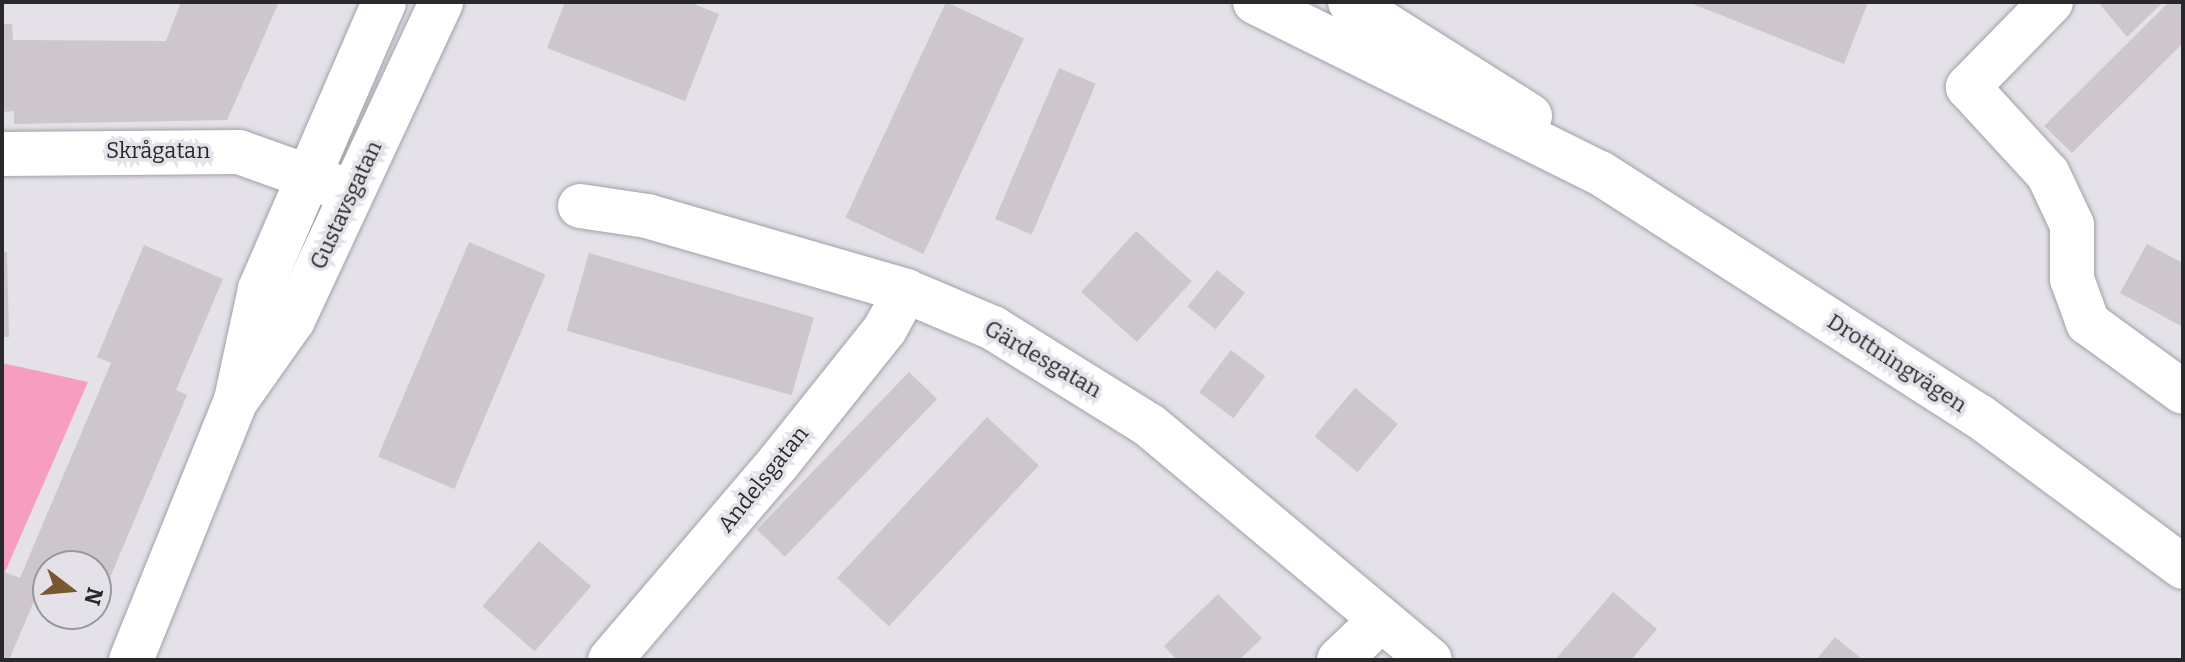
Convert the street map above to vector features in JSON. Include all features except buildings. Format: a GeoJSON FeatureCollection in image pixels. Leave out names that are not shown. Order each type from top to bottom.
{"type":"FeatureCollection","features":[{"type":"Feature","properties":{"kind":"street","name":"Gustavsgatan"},"geometry":{"type":"LineString","coordinates":[[131,660],[236,400],[260,289],[384,2]]}},
{"type":"Feature","properties":{"kind":"street","name":"Gustavsgatan"},"geometry":{"type":"LineString","coordinates":[[236,400],[293,320],[441,2]]}},
{"type":"Feature","properties":{"kind":"street","name":"Drottningvägen"},"geometry":{"type":"LineString","coordinates":[[1255,2],[1600,173]]}},
{"type":"Feature","properties":{"kind":"street","name":"Drottningvägen"},"geometry":{"type":"LineString","coordinates":[[1350,2],[1498,93],[1600,173],[1979,416],[2183,567]]}},
{"type":"Feature","properties":{"kind":"street"},"geometry":{"type":"LineString","coordinates":[[2051,2],[1968,87],[2048,174],[2072,225],[2072,279],[2088,323],[2183,392]]}},
{"type":"Feature","properties":{"kind":"street","name":"Skrågatan"},"geometry":{"type":"LineString","coordinates":[[2,154],[228,152],[310,175],[351,194]]}},
{"type":"Feature","properties":{"kind":"street","name":"Gärdesgatan"},"geometry":{"type":"LineString","coordinates":[[580,206],[647,216],[906,291],[993,328],[1126,408],[1430,660]]}},
{"type":"Feature","properties":{"kind":"street","name":"Andelsgatan"},"geometry":{"type":"LineString","coordinates":[[610,660],[779,462],[885,329],[906,291]]}},
{"type":"Feature","properties":{"kind":"street"},"geometry":{"type":"LineString","coordinates":[[1339,660],[1381,620]]}},
{"type":"Feature","properties":{"kind":"shaded area"},"geometry":{"type":"Polygon","coordinates":[[[2,363],[88,382],[5,572],[2,571],[2,363]]]}}]}
